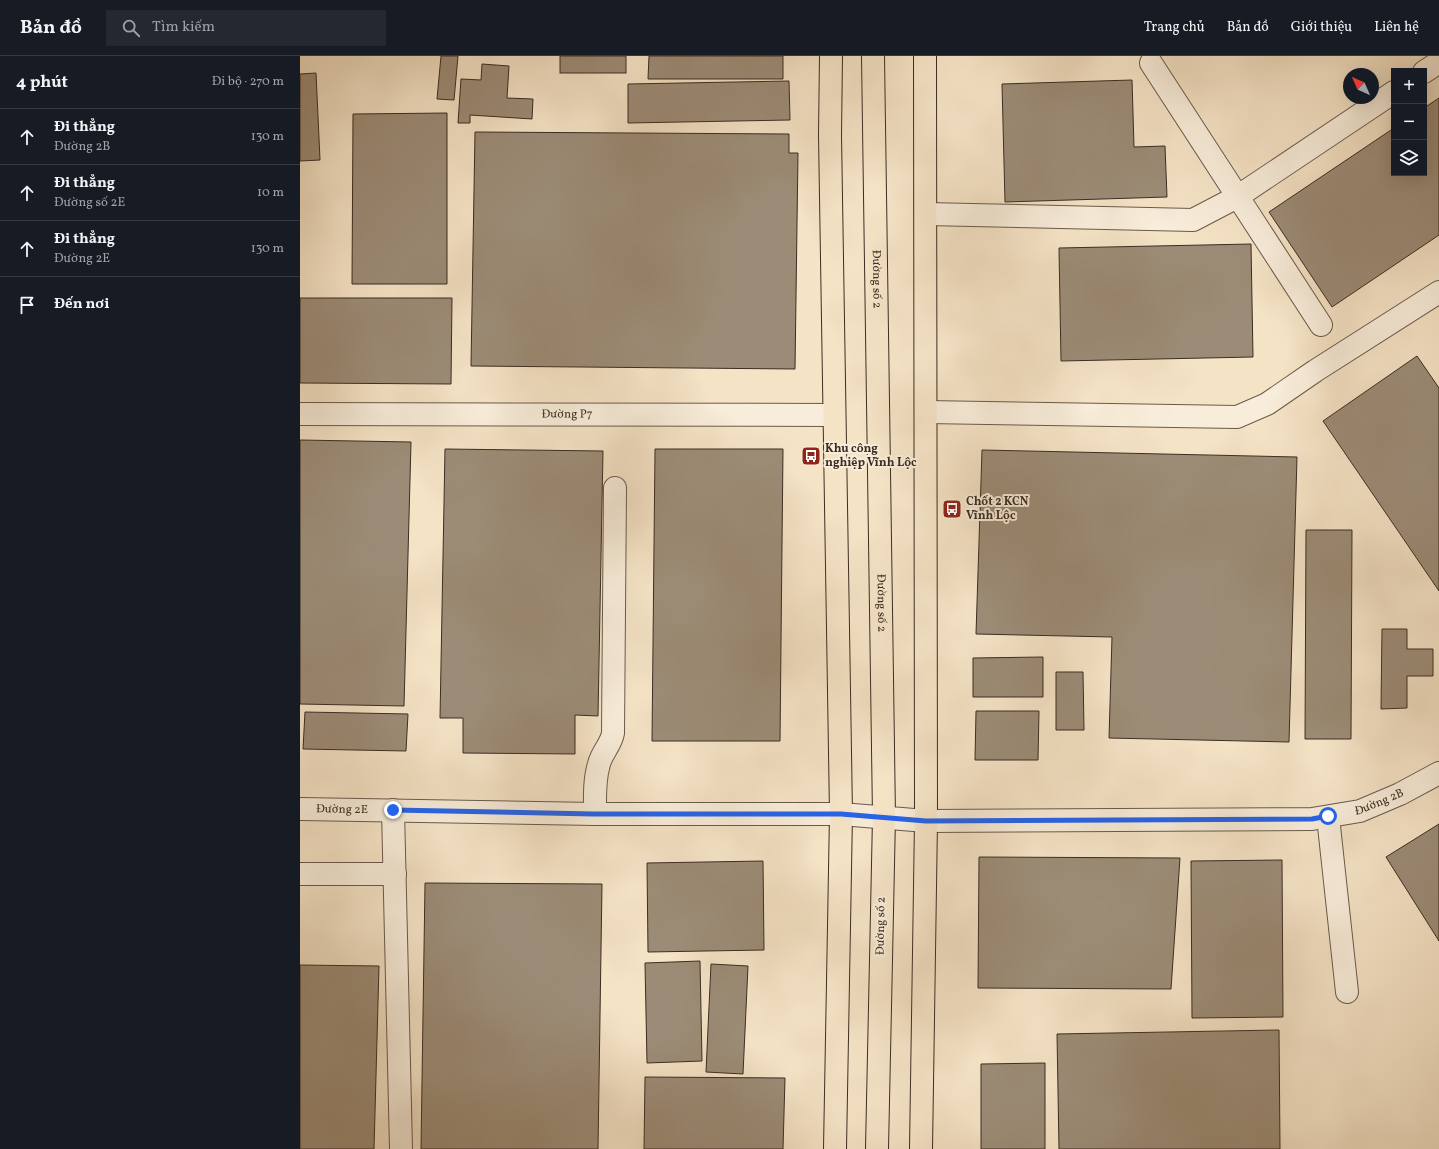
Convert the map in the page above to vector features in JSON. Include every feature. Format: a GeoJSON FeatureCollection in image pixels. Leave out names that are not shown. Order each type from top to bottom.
{"type":"FeatureCollection","features":[{"type":"Feature","properties":{"kind":"main road"},"geometry":{"type":"LineString","coordinates":[[831,56],[834,415],[841,814],[835,1149]]}},
{"type":"Feature","properties":{"kind":"main road","name":"Đường số 2"},"geometry":{"type":"LineString","coordinates":[[873,56],[884,817],[877,1149]]}},
{"type":"Feature","properties":{"kind":"main road"},"geometry":{"type":"LineString","coordinates":[[921,1149],[926,821],[925,56]]}},
{"type":"Feature","properties":{"kind":"street"},"geometry":{"type":"LineString","coordinates":[[1427,70],[1439,62]]}},
{"type":"Feature","properties":{"kind":"street"},"geometry":{"type":"LineString","coordinates":[[1151,63],[1321,325]]}},
{"type":"Feature","properties":{"kind":"street"},"geometry":{"type":"LineString","coordinates":[[926,214],[1193,220],[1237,197],[1391,94]]}},
{"type":"Feature","properties":{"kind":"street"},"geometry":{"type":"LineString","coordinates":[[926,412],[1238,417],[1267,404],[1315,371],[1439,292]]}},
{"type":"Feature","properties":{"kind":"street","name":"Đường P7"},"geometry":{"type":"LineString","coordinates":[[300,414],[834,415]]}},
{"type":"Feature","properties":{"kind":"street"},"geometry":{"type":"LineString","coordinates":[[594,814],[597,772],[602,756],[612,740],[613,733],[615,488]]}},
{"type":"Feature","properties":{"kind":"street","name":"Đường 2B"},"geometry":{"type":"LineString","coordinates":[[841,814],[926,821],[1312,819],[1360,811],[1400,794],[1439,773]]}},
{"type":"Feature","properties":{"kind":"street","name":"Đường 2E"},"geometry":{"type":"LineString","coordinates":[[300,809],[594,814],[841,814]]}},
{"type":"Feature","properties":{"kind":"street"},"geometry":{"type":"LineString","coordinates":[[393,810],[401,1149]]}},
{"type":"Feature","properties":{"kind":"street"},"geometry":{"type":"LineString","coordinates":[[1328,816],[1347,992]]}},
{"type":"Feature","properties":{"kind":"street"},"geometry":{"type":"LineString","coordinates":[[300,874],[395,874]]}},
{"type":"Feature","properties":{"kind":"building"},"geometry":{"type":"Polygon","coordinates":[[[441,56],[458,56],[454,100],[437,99],[441,56]]]}},
{"type":"Feature","properties":{"kind":"building"},"geometry":{"type":"Polygon","coordinates":[[[560,56],[626,56],[626,73],[560,73],[560,56]]]}},
{"type":"Feature","properties":{"kind":"building"},"geometry":{"type":"Polygon","coordinates":[[[649,56],[783,56],[783,79],[648,79],[649,56]]]}},
{"type":"Feature","properties":{"kind":"building"},"geometry":{"type":"Polygon","coordinates":[[[482,64],[509,66],[507,98],[533,99],[532,119],[470,115],[470,123],[458,123],[461,79],[481,80],[482,64]]]}},
{"type":"Feature","properties":{"kind":"building"},"geometry":{"type":"Polygon","coordinates":[[[316,73],[320,160],[300,161],[300,74],[316,73]]]}},
{"type":"Feature","properties":{"kind":"building"},"geometry":{"type":"Polygon","coordinates":[[[1132,80],[1134,147],[1165,146],[1167,197],[1005,202],[1002,84],[1132,80]]]}},
{"type":"Feature","properties":{"kind":"building"},"geometry":{"type":"Polygon","coordinates":[[[789,81],[790,120],[628,123],[628,84],[789,81]]]}},
{"type":"Feature","properties":{"kind":"building"},"geometry":{"type":"Polygon","coordinates":[[[1439,98],[1439,235],[1332,307],[1269,212],[1391,130],[1391,176],[1427,176],[1427,106],[1439,98]]]}},
{"type":"Feature","properties":{"kind":"building"},"geometry":{"type":"Polygon","coordinates":[[[447,113],[447,284],[352,284],[353,114],[447,113]]]}},
{"type":"Feature","properties":{"kind":"building"},"geometry":{"type":"Polygon","coordinates":[[[475,132],[789,134],[789,153],[798,153],[795,369],[471,366],[475,132]]]}},
{"type":"Feature","properties":{"kind":"building"},"geometry":{"type":"Polygon","coordinates":[[[1251,244],[1253,357],[1061,361],[1059,248],[1251,244]]]}},
{"type":"Feature","properties":{"kind":"building"},"geometry":{"type":"Polygon","coordinates":[[[300,298],[452,298],[451,384],[300,383],[300,298]]]}},
{"type":"Feature","properties":{"kind":"building"},"geometry":{"type":"Polygon","coordinates":[[[1417,356],[1439,388],[1439,591],[1323,421],[1417,356]]]}},
{"type":"Feature","properties":{"kind":"building"},"geometry":{"type":"Polygon","coordinates":[[[300,440],[411,442],[404,706],[300,704],[300,440]]]}},
{"type":"Feature","properties":{"kind":"building"},"geometry":{"type":"Polygon","coordinates":[[[445,449],[603,451],[598,716],[575,715],[575,754],[463,753],[463,718],[440,718],[445,449]]]}},
{"type":"Feature","properties":{"kind":"building"},"geometry":{"type":"Polygon","coordinates":[[[655,449],[783,449],[780,741],[652,741],[655,449]]]}},
{"type":"Feature","properties":{"kind":"building"},"geometry":{"type":"Polygon","coordinates":[[[982,450],[1297,457],[1289,742],[1109,738],[1112,637],[976,634],[982,450]]]}},
{"type":"Feature","properties":{"kind":"building"},"geometry":{"type":"Polygon","coordinates":[[[1306,530],[1352,530],[1351,739],[1305,739],[1306,530]]]}},
{"type":"Feature","properties":{"kind":"building"},"geometry":{"type":"Polygon","coordinates":[[[1382,629],[1407,629],[1407,649],[1433,649],[1433,676],[1407,676],[1407,708],[1381,709],[1382,629]]]}},
{"type":"Feature","properties":{"kind":"building"},"geometry":{"type":"Polygon","coordinates":[[[1043,657],[1043,697],[973,697],[973,658],[1043,657]]]}},
{"type":"Feature","properties":{"kind":"building"},"geometry":{"type":"Polygon","coordinates":[[[1056,672],[1083,672],[1084,730],[1056,730],[1056,672]]]}},
{"type":"Feature","properties":{"kind":"building"},"geometry":{"type":"Polygon","coordinates":[[[976,711],[1039,711],[1038,760],[975,760],[976,711]]]}},
{"type":"Feature","properties":{"kind":"building"},"geometry":{"type":"Polygon","coordinates":[[[305,712],[408,714],[406,751],[303,749],[305,712]]]}},
{"type":"Feature","properties":{"kind":"building"},"geometry":{"type":"Polygon","coordinates":[[[1439,824],[1439,941],[1386,857],[1439,824]]]}},
{"type":"Feature","properties":{"kind":"building"},"geometry":{"type":"Polygon","coordinates":[[[979,857],[1180,858],[1171,989],[978,988],[979,857]]]}},
{"type":"Feature","properties":{"kind":"building"},"geometry":{"type":"Polygon","coordinates":[[[1282,860],[1283,1017],[1192,1018],[1191,861],[1282,860]]]}},
{"type":"Feature","properties":{"kind":"building"},"geometry":{"type":"Polygon","coordinates":[[[763,861],[764,950],[648,952],[647,863],[763,861]]]}},
{"type":"Feature","properties":{"kind":"building"},"geometry":{"type":"Polygon","coordinates":[[[425,883],[602,884],[598,1149],[421,1149],[425,883]]]}},
{"type":"Feature","properties":{"kind":"building"},"geometry":{"type":"Polygon","coordinates":[[[700,961],[702,1061],[647,1063],[645,963],[700,961]]]}},
{"type":"Feature","properties":{"kind":"building"},"geometry":{"type":"Polygon","coordinates":[[[711,964],[748,966],[743,1074],[706,1072],[711,964]]]}},
{"type":"Feature","properties":{"kind":"building"},"geometry":{"type":"Polygon","coordinates":[[[300,965],[379,966],[374,1149],[300,1149],[300,965]]]}},
{"type":"Feature","properties":{"kind":"building"},"geometry":{"type":"Polygon","coordinates":[[[1279,1030],[1280,1149],[1059,1149],[1057,1034],[1279,1030]]]}},
{"type":"Feature","properties":{"kind":"building"},"geometry":{"type":"Polygon","coordinates":[[[1045,1063],[1045,1149],[981,1149],[981,1064],[1045,1063]]]}},
{"type":"Feature","properties":{"kind":"building"},"geometry":{"type":"Polygon","coordinates":[[[645,1077],[785,1078],[783,1149],[644,1149],[645,1077]]]}},
{"type":"Feature","properties":{"kind":"place","name":"Khu công nghiệp Vĩnh Lộc"},"geometry":{"type":"Point","coordinates":[811,456]}},
{"type":"Feature","properties":{"kind":"place","name":"Chốt 2 KCN Vĩnh Lộc"},"geometry":{"type":"Point","coordinates":[952,509]}},
{"type":"Feature","properties":{"kind":"route"},"geometry":{"type":"LineString","coordinates":[[393,810],[594,814],[841,814],[926,821],[1312,819],[1328,816]]}}]}
